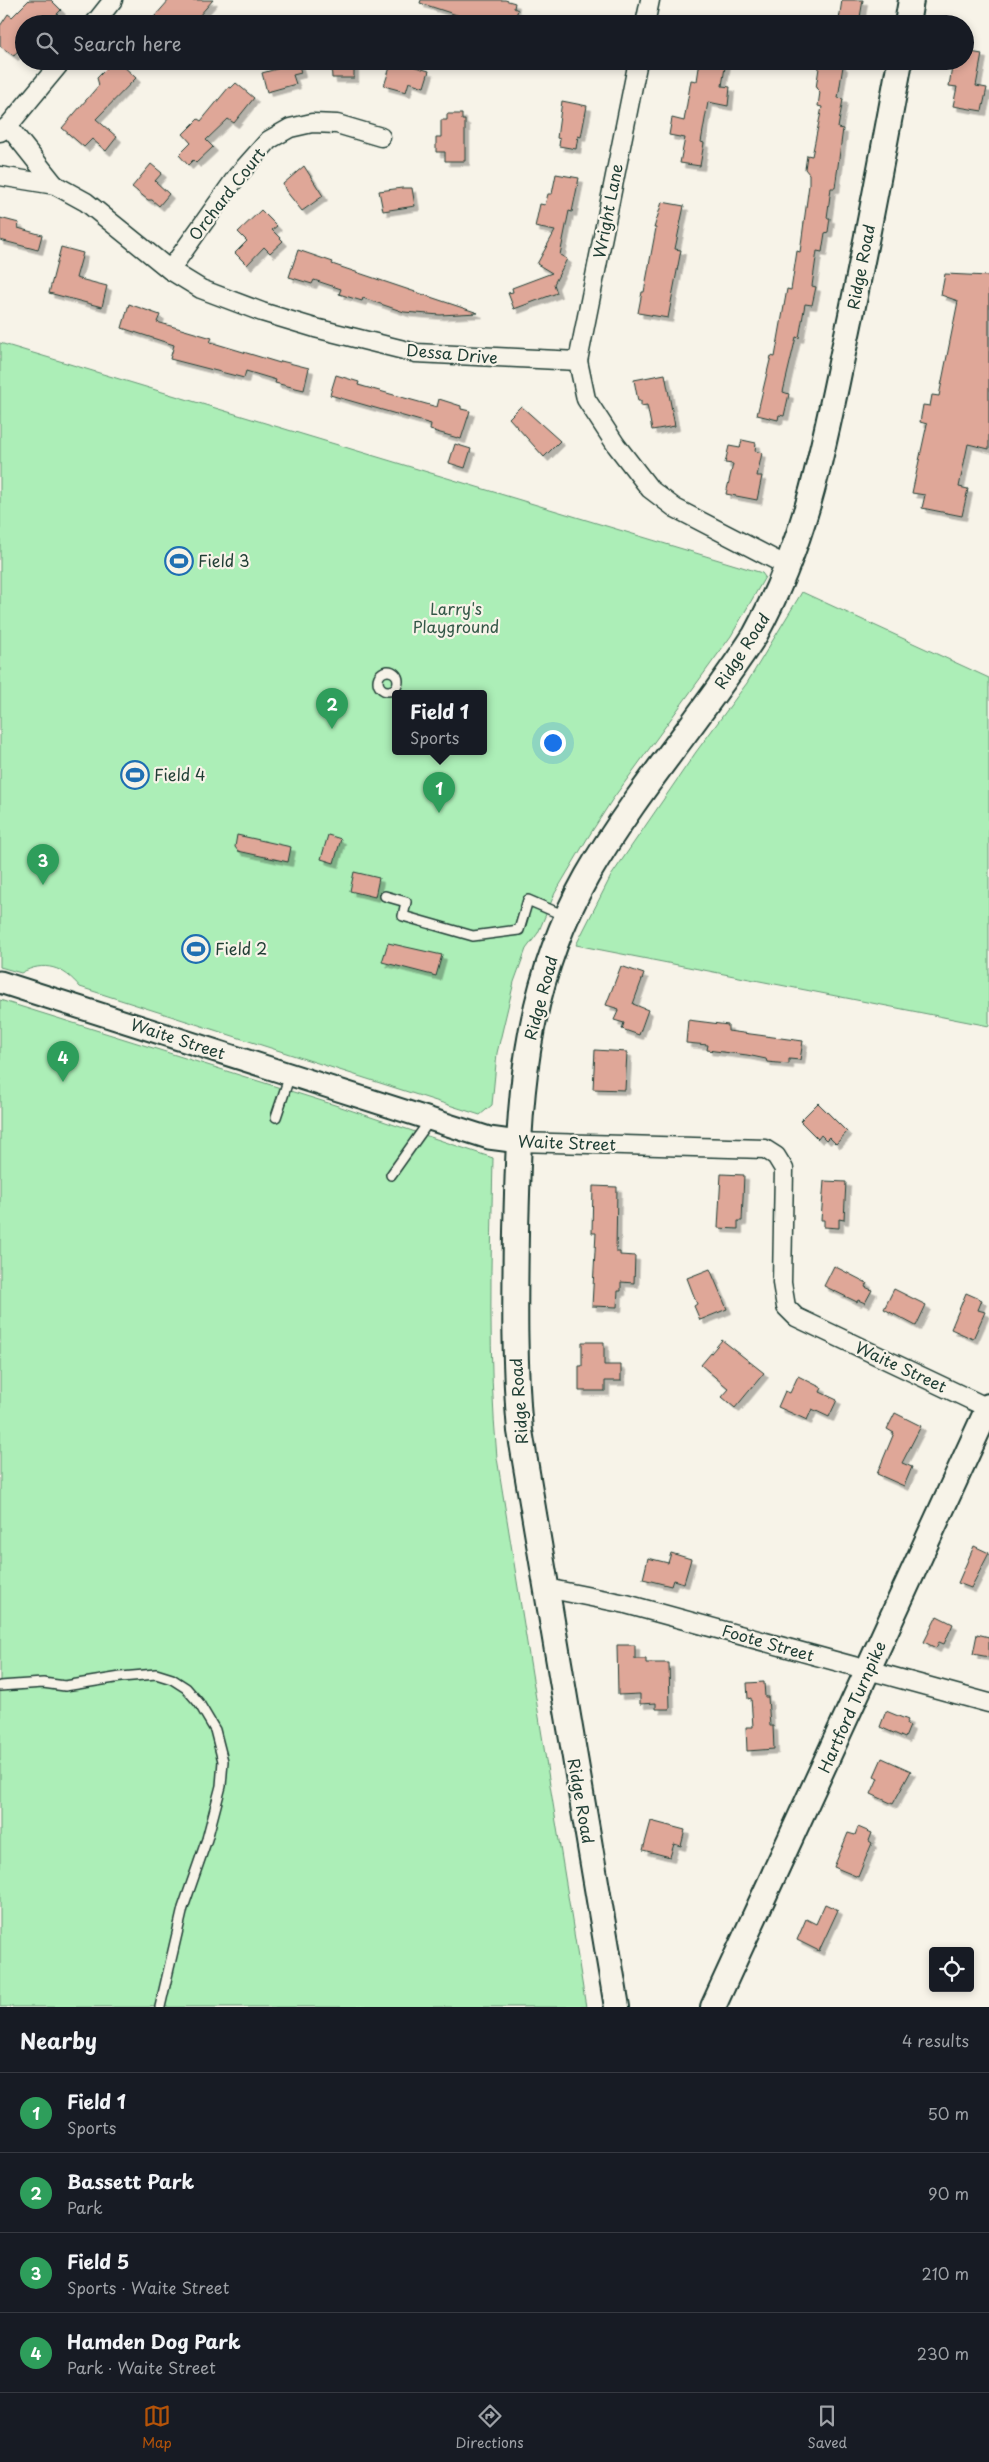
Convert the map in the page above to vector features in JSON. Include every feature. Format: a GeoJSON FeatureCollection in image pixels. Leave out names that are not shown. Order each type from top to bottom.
{"type":"FeatureCollection","features":[{"type":"Feature","properties":{"kind":"main road"},"geometry":{"type":"LineString","coordinates":[[909,15],[912,0]]}},
{"type":"Feature","properties":{"kind":"main road","name":"Ridge Road"},"geometry":{"type":"LineString","coordinates":[[617,2007],[546,1588],[518,1403],[515,1340],[520,1103],[532,1024],[553,950],[588,875],[612,837],[756,635],[788,567],[804,520],[823,448],[856,294],[898,70]]}},
{"type":"Feature","properties":{"kind":"main road","name":"Hartford Turnpike"},"geometry":{"type":"LineString","coordinates":[[713,2007],[989,1407]]}},
{"type":"Feature","properties":{"kind":"street"},"geometry":{"type":"LineString","coordinates":[[101,15],[113,0]]}},
{"type":"Feature","properties":{"kind":"street"},"geometry":{"type":"LineString","coordinates":[[647,15],[650,0]]}},
{"type":"Feature","properties":{"kind":"street"},"geometry":{"type":"LineString","coordinates":[[54,70],[4,129],[54,185]]}},
{"type":"Feature","properties":{"kind":"street","name":"Wright Lane"},"geometry":{"type":"LineString","coordinates":[[578,361],[636,70]]}},
{"type":"Feature","properties":{"kind":"street","name":"Orchard Court"},"geometry":{"type":"LineString","coordinates":[[170,270],[238,176],[269,140],[290,128],[312,123],[337,124],[381,137]]}},
{"type":"Feature","properties":{"kind":"street","name":"Dessa Drive"},"geometry":{"type":"LineString","coordinates":[[0,176],[54,185],[86,202],[170,270],[200,289],[262,312],[314,328],[416,354],[578,361]]}},
{"type":"Feature","properties":{"kind":"street"},"geometry":{"type":"LineString","coordinates":[[578,361],[586,399],[616,446],[650,489],[675,508],[788,567]]}},
{"type":"Feature","properties":{"kind":"street","name":"Waite Street"},"geometry":{"type":"LineString","coordinates":[[0,982],[490,1138],[518,1142],[764,1149],[776,1156],[784,1169],[782,1283],[786,1308],[803,1321],[989,1407]]}},
{"type":"Feature","properties":{"kind":"street","name":"Foote Street"},"geometry":{"type":"LineString","coordinates":[[546,1588],[626,1604],[989,1703]]}},
{"type":"Feature","properties":{"kind":"lane"},"geometry":{"type":"LineString","coordinates":[[385,896],[406,902],[403,916],[474,936],[519,930],[528,900],[567,917]]}},
{"type":"Feature","properties":{"kind":"lane"},"geometry":{"type":"LineString","coordinates":[[276,1118],[290,1075]]}},
{"type":"Feature","properties":{"kind":"lane"},"geometry":{"type":"LineString","coordinates":[[391,1174],[431,1119]]}},
{"type":"Feature","properties":{"kind":"lane"},"geometry":{"type":"LineString","coordinates":[[0,1686],[43,1683],[65,1686],[121,1677],[156,1674],[172,1679],[186,1688],[199,1703],[214,1730],[223,1761],[221,1786],[183,1908],[160,2007]]}},
{"type":"Feature","properties":{"kind":"green space","name":"Larry's Playground"},"geometry":{"type":"Polygon","coordinates":[[[0,343],[762,573],[765,577],[731,636],[612,800],[555,893],[538,933],[526,949],[514,982],[497,1053],[492,1105],[480,1115],[80,987],[60,970],[46,966],[29,969],[21,973],[0,967],[0,343]]]}},
{"type":"Feature","properties":{"kind":"green space"},"geometry":{"type":"Polygon","coordinates":[[[802,592],[989,678],[989,1026],[576,945],[611,876],[696,752],[747,683],[802,592]]]}},
{"type":"Feature","properties":{"kind":"green space"},"geometry":{"type":"Polygon","coordinates":[[[0,1000],[338,1106],[493,1158],[491,1345],[497,1458],[586,2007],[0,2007],[0,1000]]]}},
{"type":"Feature","properties":{"kind":"building"},"geometry":{"type":"Polygon","coordinates":[[[29,0],[51,0],[61,10],[56,15],[15,15],[14,56],[0,46],[0,26],[8,14],[12,17],[29,0]]]}},
{"type":"Feature","properties":{"kind":"building"},"geometry":{"type":"Polygon","coordinates":[[[169,0],[213,0],[200,15],[156,15],[169,0]]]}},
{"type":"Feature","properties":{"kind":"building"},"geometry":{"type":"Polygon","coordinates":[[[421,0],[505,0],[515,3],[514,8],[518,10],[516,15],[457,15],[420,3],[421,0]]]}},
{"type":"Feature","properties":{"kind":"building"},"geometry":{"type":"Polygon","coordinates":[[[842,0],[863,0],[860,15],[840,15],[842,0]]]}},
{"type":"Feature","properties":{"kind":"building"},"geometry":{"type":"Polygon","coordinates":[[[974,53],[982,54],[976,86],[987,88],[982,111],[953,106],[957,87],[949,86],[952,70],[974,70],[974,53]]]}},
{"type":"Feature","properties":{"kind":"building"},"geometry":{"type":"Polygon","coordinates":[[[105,70],[128,70],[136,78],[96,119],[117,137],[106,151],[92,139],[84,147],[62,128],[99,85],[97,78],[105,70]]]}},
{"type":"Feature","properties":{"kind":"building"},"geometry":{"type":"Polygon","coordinates":[[[273,70],[300,70],[301,73],[293,75],[296,84],[267,92],[262,73],[273,70]]]}},
{"type":"Feature","properties":{"kind":"building"},"geometry":{"type":"Polygon","coordinates":[[[332,70],[354,70],[354,78],[332,78],[332,70]]]}},
{"type":"Feature","properties":{"kind":"building"},"geometry":{"type":"Polygon","coordinates":[[[389,70],[429,71],[424,87],[409,82],[406,92],[384,86],[389,70]]]}},
{"type":"Feature","properties":{"kind":"building"},"geometry":{"type":"Polygon","coordinates":[[[699,70],[725,70],[722,86],[730,87],[728,106],[708,102],[701,142],[704,143],[700,166],[680,163],[685,138],[669,135],[672,118],[684,121],[691,80],[697,81],[699,70]]]}},
{"type":"Feature","properties":{"kind":"building"},"geometry":{"type":"Polygon","coordinates":[[[819,70],[842,70],[838,98],[843,99],[838,128],[843,129],[835,188],[831,188],[827,218],[830,218],[828,232],[825,233],[822,252],[817,251],[812,286],[816,287],[812,305],[805,304],[799,338],[796,337],[783,392],[789,394],[784,416],[779,415],[778,420],[757,415],[771,356],[775,357],[787,289],[791,290],[797,251],[800,252],[809,185],[809,174],[805,169],[807,155],[812,156],[822,107],[818,106],[820,92],[816,88],[819,70]]]}},
{"type":"Feature","properties":{"kind":"building"},"geometry":{"type":"Polygon","coordinates":[[[236,83],[254,98],[234,123],[228,119],[206,140],[213,147],[196,163],[193,160],[188,165],[179,155],[191,143],[183,134],[198,119],[201,121],[229,87],[231,88],[236,83]]]}},
{"type":"Feature","properties":{"kind":"building"},"geometry":{"type":"Polygon","coordinates":[[[562,101],[587,106],[581,137],[578,136],[576,149],[559,146],[560,139],[557,138],[562,101]]]}},
{"type":"Feature","properties":{"kind":"building"},"geometry":{"type":"Polygon","coordinates":[[[447,114],[462,114],[462,120],[465,120],[465,161],[445,161],[445,152],[436,152],[436,137],[441,137],[441,120],[447,120],[447,114]]]}},
{"type":"Feature","properties":{"kind":"building"},"geometry":{"type":"Polygon","coordinates":[[[151,164],[162,173],[155,181],[169,194],[159,206],[132,187],[151,164]]]}},
{"type":"Feature","properties":{"kind":"building"},"geometry":{"type":"Polygon","coordinates":[[[304,166],[323,196],[302,211],[286,191],[283,184],[304,166]]]}},
{"type":"Feature","properties":{"kind":"building"},"geometry":{"type":"Polygon","coordinates":[[[556,174],[579,178],[572,212],[569,211],[560,255],[567,259],[554,284],[557,293],[514,309],[508,293],[513,292],[512,288],[552,273],[537,264],[555,231],[535,227],[540,204],[545,205],[548,194],[552,194],[556,174]]]}},
{"type":"Feature","properties":{"kind":"building"},"geometry":{"type":"Polygon","coordinates":[[[412,188],[415,206],[383,211],[379,191],[412,188]]]}},
{"type":"Feature","properties":{"kind":"building"},"geometry":{"type":"Polygon","coordinates":[[[662,202],[684,206],[675,249],[681,250],[668,318],[638,313],[642,292],[644,292],[656,228],[654,228],[662,202]]]}},
{"type":"Feature","properties":{"kind":"building"},"geometry":{"type":"Polygon","coordinates":[[[261,210],[277,226],[272,230],[283,241],[270,253],[264,247],[247,265],[235,253],[247,241],[238,232],[261,210]]]}},
{"type":"Feature","properties":{"kind":"building"},"geometry":{"type":"Polygon","coordinates":[[[0,218],[19,223],[18,228],[42,235],[38,250],[0,240],[0,218]]]}},
{"type":"Feature","properties":{"kind":"building"},"geometry":{"type":"Polygon","coordinates":[[[61,247],[83,253],[76,278],[107,286],[102,307],[49,293],[61,247]]]}},
{"type":"Feature","properties":{"kind":"building"},"geometry":{"type":"Polygon","coordinates":[[[298,250],[333,262],[332,264],[478,313],[440,315],[404,312],[363,298],[362,301],[339,294],[341,289],[314,280],[312,284],[289,277],[298,250]]]}},
{"type":"Feature","properties":{"kind":"building"},"geometry":{"type":"Polygon","coordinates":[[[945,274],[989,276],[989,449],[968,444],[959,487],[968,489],[962,516],[922,508],[925,495],[912,493],[927,424],[920,422],[923,405],[930,406],[932,395],[939,396],[958,301],[941,295],[945,274]]]}},
{"type":"Feature","properties":{"kind":"building"},"geometry":{"type":"Polygon","coordinates":[[[129,304],[160,315],[157,322],[212,338],[210,342],[280,363],[281,361],[309,368],[304,390],[275,383],[276,380],[246,371],[244,378],[170,359],[174,345],[122,328],[129,304]]]}},
{"type":"Feature","properties":{"kind":"building"},"geometry":{"type":"Polygon","coordinates":[[[665,374],[675,426],[652,430],[647,405],[641,406],[641,401],[638,401],[634,380],[665,374]]]}},
{"type":"Feature","properties":{"kind":"building"},"geometry":{"type":"Polygon","coordinates":[[[336,375],[359,382],[358,385],[437,407],[439,399],[461,406],[461,409],[470,411],[461,439],[430,430],[431,424],[330,395],[336,375]]]}},
{"type":"Feature","properties":{"kind":"building"},"geometry":{"type":"Polygon","coordinates":[[[521,406],[560,441],[544,457],[509,418],[521,406]]]}},
{"type":"Feature","properties":{"kind":"building"},"geometry":{"type":"Polygon","coordinates":[[[742,440],[756,443],[755,451],[762,453],[757,476],[762,476],[757,500],[726,494],[733,464],[725,463],[729,446],[740,448],[742,440]]]}},
{"type":"Feature","properties":{"kind":"building"},"geometry":{"type":"Polygon","coordinates":[[[455,444],[471,449],[465,468],[449,463],[455,444]]]}},
{"type":"Feature","properties":{"kind":"building"},"geometry":{"type":"Polygon","coordinates":[[[237,835],[291,847],[288,862],[238,851],[235,847],[237,835]]]}},
{"type":"Feature","properties":{"kind":"building"},"geometry":{"type":"Polygon","coordinates":[[[328,835],[341,839],[334,863],[321,859],[328,835]]]}},
{"type":"Feature","properties":{"kind":"building"},"geometry":{"type":"Polygon","coordinates":[[[354,872],[379,878],[375,897],[350,891],[354,872]]]}},
{"type":"Feature","properties":{"kind":"building"},"geometry":{"type":"Polygon","coordinates":[[[388,943],[442,955],[436,976],[382,962],[388,943]]]}},
{"type":"Feature","properties":{"kind":"building"},"geometry":{"type":"Polygon","coordinates":[[[621,966],[644,974],[633,1004],[648,1010],[639,1035],[622,1029],[624,1023],[614,1020],[619,1009],[606,1005],[621,966]]]}},
{"type":"Feature","properties":{"kind":"building"},"geometry":{"type":"Polygon","coordinates":[[[688,1020],[728,1025],[728,1031],[803,1041],[800,1060],[789,1059],[789,1064],[767,1062],[766,1059],[747,1055],[707,1050],[708,1045],[686,1043],[688,1020]]]}},
{"type":"Feature","properties":{"kind":"building"},"geometry":{"type":"Polygon","coordinates":[[[595,1050],[627,1052],[625,1090],[593,1089],[595,1050]]]}},
{"type":"Feature","properties":{"kind":"building"},"geometry":{"type":"Polygon","coordinates":[[[818,1103],[847,1132],[836,1144],[829,1137],[826,1140],[821,1135],[818,1139],[800,1121],[818,1103]]]}},
{"type":"Feature","properties":{"kind":"building"},"geometry":{"type":"Polygon","coordinates":[[[721,1174],[744,1175],[742,1221],[738,1221],[738,1229],[718,1228],[721,1174]]]}},
{"type":"Feature","properties":{"kind":"building"},"geometry":{"type":"Polygon","coordinates":[[[824,1181],[846,1182],[844,1220],[839,1219],[839,1228],[824,1227],[824,1220],[821,1220],[824,1181]]]}},
{"type":"Feature","properties":{"kind":"building"},"geometry":{"type":"Polygon","coordinates":[[[593,1186],[617,1187],[616,1252],[620,1252],[620,1255],[635,1256],[634,1283],[621,1282],[621,1291],[618,1291],[617,1307],[592,1306],[596,1233],[592,1233],[593,1186]]]}},
{"type":"Feature","properties":{"kind":"building"},"geometry":{"type":"Polygon","coordinates":[[[834,1266],[867,1283],[865,1287],[872,1290],[865,1303],[858,1300],[857,1302],[824,1286],[834,1266]]]}},
{"type":"Feature","properties":{"kind":"building"},"geometry":{"type":"Polygon","coordinates":[[[710,1269],[727,1309],[700,1320],[694,1306],[697,1304],[687,1278],[710,1269]]]}},
{"type":"Feature","properties":{"kind":"building"},"geometry":{"type":"Polygon","coordinates":[[[894,1289],[926,1305],[916,1326],[884,1309],[894,1289]]]}},
{"type":"Feature","properties":{"kind":"building"},"geometry":{"type":"Polygon","coordinates":[[[966,1293],[982,1300],[978,1310],[985,1312],[973,1339],[951,1329],[966,1293]]]}},
{"type":"Feature","properties":{"kind":"building"},"geometry":{"type":"Polygon","coordinates":[[[722,1340],[764,1373],[735,1408],[722,1397],[729,1389],[701,1365],[722,1340]]]}},
{"type":"Feature","properties":{"kind":"building"},"geometry":{"type":"Polygon","coordinates":[[[582,1342],[604,1342],[604,1365],[621,1365],[621,1381],[605,1381],[605,1391],[579,1391],[579,1366],[582,1366],[582,1342]]]}},
{"type":"Feature","properties":{"kind":"building"},"geometry":{"type":"Polygon","coordinates":[[[798,1376],[822,1388],[820,1392],[837,1400],[829,1417],[812,1409],[807,1420],[778,1407],[785,1391],[790,1393],[798,1376]]]}},
{"type":"Feature","properties":{"kind":"building"},"geometry":{"type":"Polygon","coordinates":[[[895,1413],[921,1426],[902,1463],[912,1467],[904,1486],[877,1474],[894,1433],[887,1429],[895,1413]]]}},
{"type":"Feature","properties":{"kind":"building"},"geometry":{"type":"Polygon","coordinates":[[[974,1546],[989,1553],[971,1588],[958,1583],[974,1546]]]}},
{"type":"Feature","properties":{"kind":"building"},"geometry":{"type":"Polygon","coordinates":[[[671,1553],[691,1559],[684,1583],[673,1580],[671,1586],[643,1579],[648,1558],[668,1563],[671,1553]]]}},
{"type":"Feature","properties":{"kind":"building"},"geometry":{"type":"Polygon","coordinates":[[[937,1616],[953,1624],[944,1644],[939,1642],[936,1648],[924,1642],[937,1616]]]}},
{"type":"Feature","properties":{"kind":"building"},"geometry":{"type":"Polygon","coordinates":[[[977,1634],[989,1637],[989,1657],[973,1654],[977,1634]]]}},
{"type":"Feature","properties":{"kind":"building"},"geometry":{"type":"Polygon","coordinates":[[[617,1645],[635,1645],[635,1659],[646,1659],[646,1663],[669,1663],[670,1709],[656,1709],[656,1703],[640,1704],[640,1694],[618,1695],[617,1645]]]}},
{"type":"Feature","properties":{"kind":"building"},"geometry":{"type":"Polygon","coordinates":[[[764,1682],[765,1697],[768,1697],[770,1726],[773,1726],[774,1749],[747,1751],[746,1727],[753,1727],[751,1698],[748,1699],[747,1683],[764,1682]]]}},
{"type":"Feature","properties":{"kind":"building"},"geometry":{"type":"Polygon","coordinates":[[[886,1711],[908,1720],[906,1724],[910,1726],[905,1738],[880,1727],[886,1711]]]}},
{"type":"Feature","properties":{"kind":"building"},"geometry":{"type":"Polygon","coordinates":[[[882,1758],[911,1771],[893,1804],[871,1794],[878,1778],[874,1776],[882,1758]]]}},
{"type":"Feature","properties":{"kind":"building"},"geometry":{"type":"Polygon","coordinates":[[[651,1821],[685,1830],[681,1846],[674,1844],[670,1857],[643,1850],[651,1821]]]}},
{"type":"Feature","properties":{"kind":"building"},"geometry":{"type":"Polygon","coordinates":[[[858,1827],[872,1833],[869,1841],[872,1843],[858,1877],[834,1867],[848,1833],[855,1835],[858,1827]]]}},
{"type":"Feature","properties":{"kind":"building"},"geometry":{"type":"Polygon","coordinates":[[[825,1904],[838,1910],[819,1951],[797,1940],[806,1919],[816,1924],[825,1904]]]}},
{"type":"Feature","properties":{"kind":"place","name":"Field 3"},"geometry":{"type":"Point","coordinates":[179,561]}},
{"type":"Feature","properties":{"kind":"place","name":"Bassett Park"},"geometry":{"type":"Point","coordinates":[332,729]}},
{"type":"Feature","properties":{"kind":"place","name":"Field 4"},"geometry":{"type":"Point","coordinates":[135,775]}},
{"type":"Feature","properties":{"kind":"place","name":"Field 1"},"geometry":{"type":"Point","coordinates":[439,813]}},
{"type":"Feature","properties":{"kind":"place","name":"Field 5"},"geometry":{"type":"Point","coordinates":[43,885]}},
{"type":"Feature","properties":{"kind":"place","name":"Field 2"},"geometry":{"type":"Point","coordinates":[196,949]}},
{"type":"Feature","properties":{"kind":"place","name":"Hamden Dog Park"},"geometry":{"type":"Point","coordinates":[63,1082]}}]}
